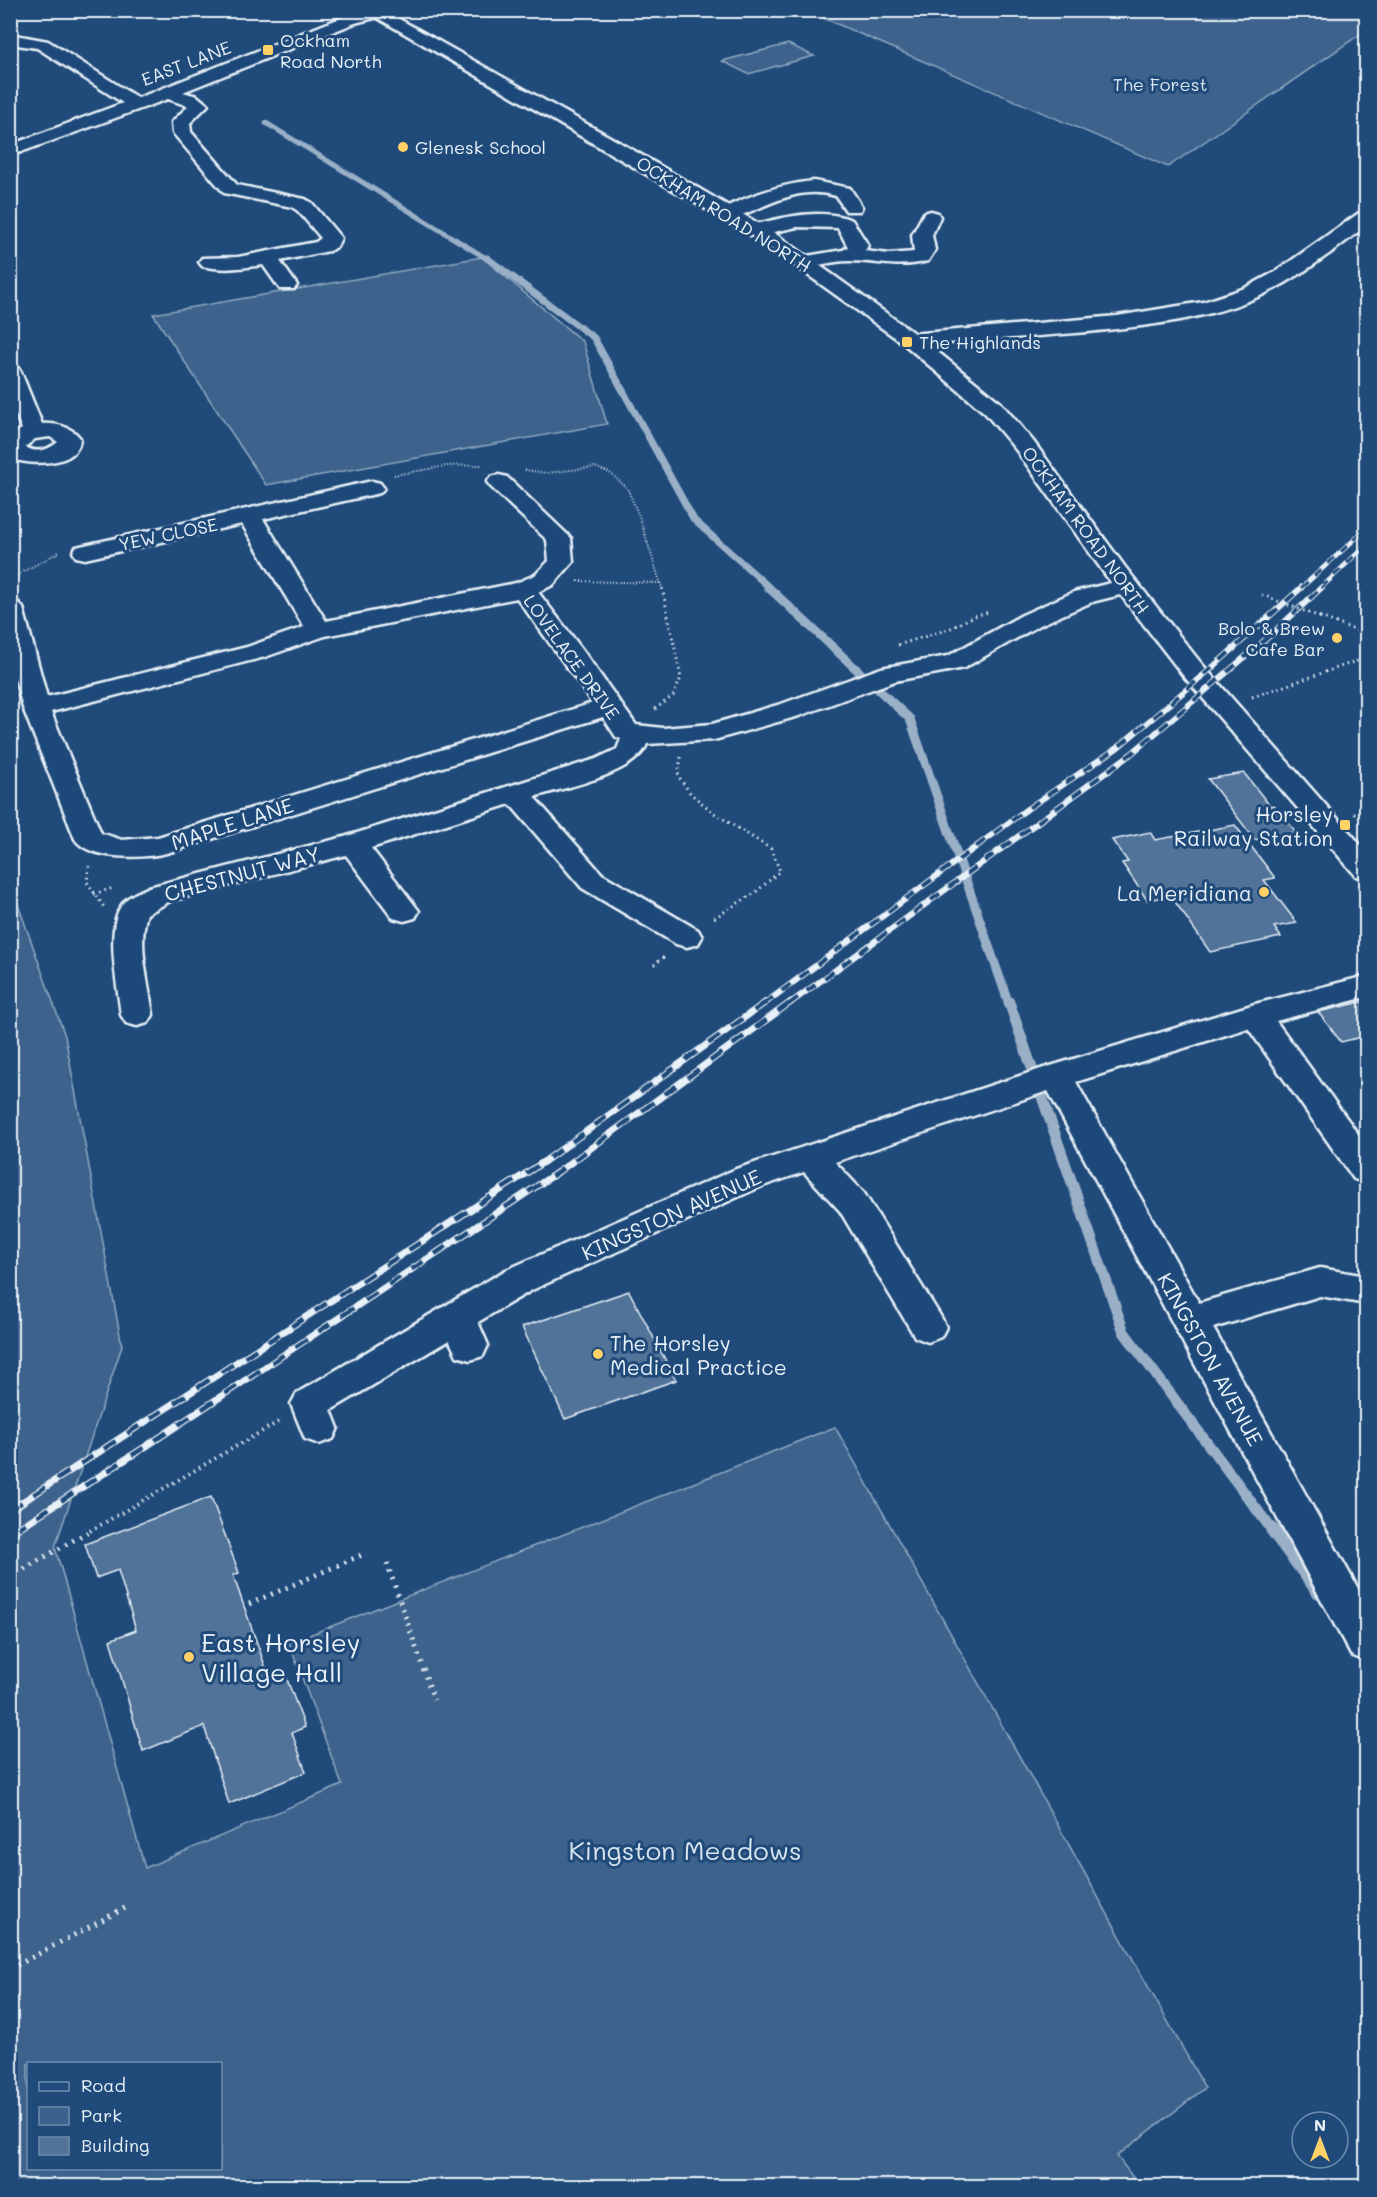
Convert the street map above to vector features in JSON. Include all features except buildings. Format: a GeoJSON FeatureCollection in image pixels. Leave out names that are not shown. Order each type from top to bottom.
{"type":"FeatureCollection","features":[{"type":"Feature","properties":{"kind":"street","name":"EAST LANE"},"geometry":{"type":"LineString","coordinates":[[10,151],[134,103],[167,93],[374,12]]}},
{"type":"Feature","properties":{"kind":"street","name":"OCKHAM ROAD NORTH"},"geometry":{"type":"LineString","coordinates":[[374,12],[620,150],[756,230],[911,340],[993,408],[1025,446],[1127,586],[1191,668],[1366,869]]}},
{"type":"Feature","properties":{"kind":"street"},"geometry":{"type":"LineString","coordinates":[[10,39],[42,44],[134,103]]}},
{"type":"Feature","properties":{"kind":"street"},"geometry":{"type":"LineString","coordinates":[[167,93],[191,100],[199,105],[181,122],[182,133],[226,186],[245,194],[298,203],[331,238],[330,243],[322,247],[268,258],[238,263],[209,262]]}},
{"type":"Feature","properties":{"kind":"street"},"geometry":{"type":"LineString","coordinates":[[728,213],[780,191],[816,188],[829,188],[843,192],[853,207]]}},
{"type":"Feature","properties":{"kind":"street"},"geometry":{"type":"LineString","coordinates":[[848,255],[902,260],[921,256],[925,250],[922,235],[931,217]]}},
{"type":"Feature","properties":{"kind":"street"},"geometry":{"type":"LineString","coordinates":[[911,340],[1128,322],[1197,310],[1227,302],[1298,268],[1366,217]]}},
{"type":"Feature","properties":{"kind":"street"},"geometry":{"type":"LineString","coordinates":[[756,230],[797,221],[840,222],[845,224],[858,245],[854,253],[848,255],[802,262]]}},
{"type":"Feature","properties":{"kind":"street"},"geometry":{"type":"LineString","coordinates":[[268,258],[287,285]]}},
{"type":"Feature","properties":{"kind":"street"},"geometry":{"type":"LineString","coordinates":[[10,372],[34,432]]}},
{"type":"Feature","properties":{"kind":"street"},"geometry":{"type":"LineString","coordinates":[[500,472],[559,538],[561,562],[533,585]]}},
{"type":"Feature","properties":{"kind":"street","name":"YEW CLOSE"},"geometry":{"type":"LineString","coordinates":[[86,552],[372,488]]}},
{"type":"Feature","properties":{"kind":"street"},"geometry":{"type":"LineString","coordinates":[[250,517],[319,630]]}},
{"type":"Feature","properties":{"kind":"street","name":"LOVELACE DRIVE"},"geometry":{"type":"LineString","coordinates":[[36,708],[256,652],[319,630],[533,585],[572,653],[625,723],[714,732],[790,710],[883,676],[955,662],[1031,620],[1083,597],[1127,586]]}},
{"type":"Feature","properties":{"kind":"street"},"geometry":{"type":"LineString","coordinates":[[10,608],[36,708],[89,839],[100,844]]}},
{"type":"Feature","properties":{"kind":"street","name":"CHESTNUT WAY"},"geometry":{"type":"LineString","coordinates":[[137,1015],[129,936],[129,920],[135,908],[160,894],[353,844],[606,765],[628,754],[635,745],[625,723]]}},
{"type":"Feature","properties":{"kind":"street","name":"MAPLE LANE"},"geometry":{"type":"LineString","coordinates":[[100,844],[121,849],[160,846],[625,723]]}},
{"type":"Feature","properties":{"kind":"street"},"geometry":{"type":"LineString","coordinates":[[517,794],[592,881],[687,937]]}},
{"type":"Feature","properties":{"kind":"street"},"geometry":{"type":"LineString","coordinates":[[353,844],[404,911]]}},
{"type":"Feature","properties":{"kind":"street","name":"KINGSTON AVENUE"},"geometry":{"type":"LineString","coordinates":[[314,1416],[409,1358],[463,1331],[519,1280],[748,1178],[1056,1076],[1255,1015],[1366,987]]}},
{"type":"Feature","properties":{"kind":"street"},"geometry":{"type":"LineString","coordinates":[[1255,1015],[1366,1170]]}},
{"type":"Feature","properties":{"kind":"street","name":"KINGSTON AVENUE"},"geometry":{"type":"LineString","coordinates":[[1056,1076],[1366,1642]]}},
{"type":"Feature","properties":{"kind":"street"},"geometry":{"type":"LineString","coordinates":[[810,1157],[852,1202],[928,1328]]}},
{"type":"Feature","properties":{"kind":"street"},"geometry":{"type":"LineString","coordinates":[[1190,1320],[1320,1282],[1366,1290]]}},
{"type":"Feature","properties":{"kind":"path"},"geometry":{"type":"LineString","coordinates":[[411,472],[446,466],[500,472],[548,473],[595,467],[610,473],[627,488],[639,516],[661,583],[681,678],[673,696],[650,714],[625,723]]}},
{"type":"Feature","properties":{"kind":"path"},"geometry":{"type":"LineString","coordinates":[[533,585],[661,583]]}},
{"type":"Feature","properties":{"kind":"path"},"geometry":{"type":"LineString","coordinates":[[1262,595],[1366,634]]}},
{"type":"Feature","properties":{"kind":"path"},"geometry":{"type":"LineString","coordinates":[[1223,707],[1366,658]]}},
{"type":"Feature","properties":{"kind":"path"},"geometry":{"type":"LineString","coordinates":[[625,723],[672,747],[681,755],[678,776],[691,794],[714,813],[771,849],[780,871],[770,882],[687,937],[654,965]]}},
{"type":"Feature","properties":{"kind":"path"},"geometry":{"type":"LineString","coordinates":[[100,844],[89,865],[87,882],[94,894],[129,936]]}},
{"type":"Feature","properties":{"kind":"path"},"geometry":{"type":"LineString","coordinates":[[10,1577],[314,1416]]}},
{"type":"Feature","properties":{"kind":"path"},"geometry":{"type":"LineString","coordinates":[[249,1604],[364,1554]]}},
{"type":"Feature","properties":{"kind":"path"},"geometry":{"type":"LineString","coordinates":[[387,1563],[434,1700]]}},
{"type":"Feature","properties":{"kind":"path"},"geometry":{"type":"LineString","coordinates":[[10,1968],[125,1908]]}},
{"type":"Feature","properties":{"kind":"green space","name":"The Forest"},"geometry":{"type":"Polygon","coordinates":[[[1366,10],[1366,30],[1168,167],[807,11],[1366,10]]]}},
{"type":"Feature","properties":{"kind":"green space"},"geometry":{"type":"Polygon","coordinates":[[[788,44],[814,56],[748,74],[722,61],[788,44]]]}},
{"type":"Feature","properties":{"kind":"green space"},"geometry":{"type":"Polygon","coordinates":[[[482,257],[583,342],[607,424],[266,485],[153,314],[482,257]]]}},
{"type":"Feature","properties":{"kind":"green space","name":"Kingston Meadows"},"geometry":{"type":"Polygon","coordinates":[[[10,882],[65,1036],[122,1346],[55,1547],[145,1868],[342,1785],[289,1643],[835,1427],[1205,2088],[1117,2156],[1139,2186],[11,2186],[10,882]]]}},
{"type":"Feature","properties":{"kind":"waterway"},"geometry":{"type":"LineString","coordinates":[[266,123],[489,260]]}},
{"type":"Feature","properties":{"kind":"waterway"},"geometry":{"type":"LineString","coordinates":[[487,258],[594,338],[694,520],[770,588]]}},
{"type":"Feature","properties":{"kind":"waterway"},"geometry":{"type":"LineString","coordinates":[[768,587],[910,719],[1009,1004]]}},
{"type":"Feature","properties":{"kind":"waterway"},"geometry":{"type":"LineString","coordinates":[[1009,1002],[1124,1332],[1273,1531]]}},
{"type":"Feature","properties":{"kind":"waterway"},"geometry":{"type":"LineString","coordinates":[[1272,1529],[1319,1592]]}},
{"type":"Feature","properties":{"kind":"railway"},"geometry":{"type":"LineString","coordinates":[[1301,588],[1366,529]]}},
{"type":"Feature","properties":{"kind":"railway"},"geometry":{"type":"LineString","coordinates":[[1321,588],[1366,545]]}},
{"type":"Feature","properties":{"kind":"railway"},"geometry":{"type":"LineString","coordinates":[[764,1004],[1027,809],[1117,748],[1213,667],[1302,587]]}},
{"type":"Feature","properties":{"kind":"railway"},"geometry":{"type":"LineString","coordinates":[[789,1004],[1131,754],[1272,634],[1322,587]]}},
{"type":"Feature","properties":{"kind":"railway"},"geometry":{"type":"LineString","coordinates":[[10,1510],[545,1161],[766,1002]]}},
{"type":"Feature","properties":{"kind":"railway"},"geometry":{"type":"LineString","coordinates":[[14,1531],[145,1447],[558,1172],[791,1002]]}},
{"type":"Feature","properties":{"kind":"railway"},"geometry":{"type":"LineString","coordinates":[[10,1533],[16,1529]]}},
{"type":"Feature","properties":{"kind":"place","name":"Ockham Road North"},"geometry":{"type":"Point","coordinates":[268,50]}},
{"type":"Feature","properties":{"kind":"place","name":"Glenesk School"},"geometry":{"type":"Point","coordinates":[403,147]}},
{"type":"Feature","properties":{"kind":"place","name":"The Highlands"},"geometry":{"type":"Point","coordinates":[907,342]}},
{"type":"Feature","properties":{"kind":"place","name":"Bolo & Brew Cafe Bar"},"geometry":{"type":"Point","coordinates":[1337,638]}},
{"type":"Feature","properties":{"kind":"place","name":"Horsley Railway Station"},"geometry":{"type":"Point","coordinates":[1345,825]}},
{"type":"Feature","properties":{"kind":"place","name":"La Meridiana"},"geometry":{"type":"Point","coordinates":[1264,892]}},
{"type":"Feature","properties":{"kind":"place","name":"The Horsley Medical Practice"},"geometry":{"type":"Point","coordinates":[598,1354]}},
{"type":"Feature","properties":{"kind":"place","name":"East Horsley Village Hall"},"geometry":{"type":"Point","coordinates":[189,1657]}}]}
